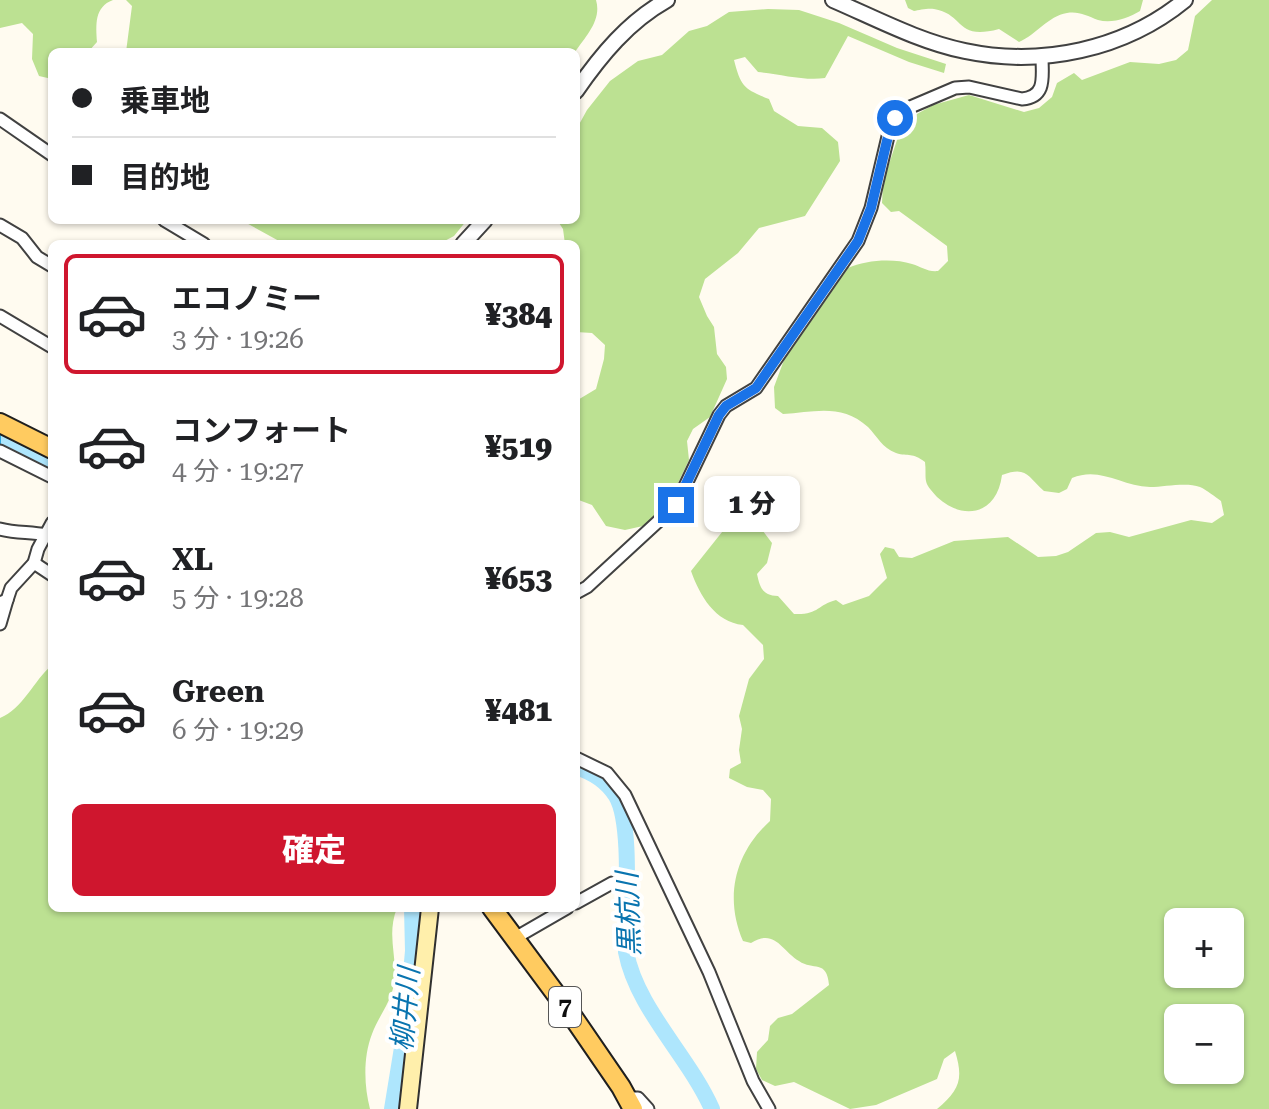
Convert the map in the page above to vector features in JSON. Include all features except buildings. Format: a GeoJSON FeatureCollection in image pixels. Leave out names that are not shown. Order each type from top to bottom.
{"type":"FeatureCollection","features":[{"type":"Feature","properties":{"kind":"main road"},"geometry":{"type":"LineString","coordinates":[[0,423],[48,447]]}},
{"type":"Feature","properties":{"kind":"main road"},"geometry":{"type":"LineString","coordinates":[[408,1109],[430,912]]}},
{"type":"Feature","properties":{"kind":"main road","name":"7"},"geometry":{"type":"LineString","coordinates":[[499,912],[630,1104]]}},
{"type":"Feature","properties":{"kind":"street"},"geometry":{"type":"LineString","coordinates":[[580,86],[623,32],[667,0]]}},
{"type":"Feature","properties":{"kind":"street"},"geometry":{"type":"LineString","coordinates":[[833,0],[920,37],[962,51],[1017,57],[1042,57],[1090,49],[1139,30],[1185,0]]}},
{"type":"Feature","properties":{"kind":"street"},"geometry":{"type":"LineString","coordinates":[[580,591],[676,505],[719,415],[726,406],[756,388],[858,241],[871,208],[895,118],[910,106],[955,88],[969,87],[1022,99],[1031,98],[1041,88],[1042,57]]}},
{"type":"Feature","properties":{"kind":"street"},"geometry":{"type":"LineString","coordinates":[[0,119],[48,152]]}},
{"type":"Feature","properties":{"kind":"street"},"geometry":{"type":"LineString","coordinates":[[171,224],[197,240]]}},
{"type":"Feature","properties":{"kind":"street"},"geometry":{"type":"LineString","coordinates":[[467,240],[481,224]]}},
{"type":"Feature","properties":{"kind":"street"},"geometry":{"type":"LineString","coordinates":[[0,225],[22,238],[37,257],[48,264]]}},
{"type":"Feature","properties":{"kind":"street"},"geometry":{"type":"LineString","coordinates":[[0,316],[48,345]]}},
{"type":"Feature","properties":{"kind":"street"},"geometry":{"type":"LineString","coordinates":[[0,451],[48,475]]}},
{"type":"Feature","properties":{"kind":"street"},"geometry":{"type":"LineString","coordinates":[[0,529],[46,535]]}},
{"type":"Feature","properties":{"kind":"street"},"geometry":{"type":"LineString","coordinates":[[0,624],[3,601],[34,563],[48,531]]}},
{"type":"Feature","properties":{"kind":"street"},"geometry":{"type":"LineString","coordinates":[[34,563],[48,572]]}},
{"type":"Feature","properties":{"kind":"street"},"geometry":{"type":"LineString","coordinates":[[580,760],[607,773],[625,795],[709,972],[753,1081],[769,1109]]}},
{"type":"Feature","properties":{"kind":"street"},"geometry":{"type":"LineString","coordinates":[[580,901],[612,883]]}},
{"type":"Feature","properties":{"kind":"street"},"geometry":{"type":"LineString","coordinates":[[515,938],[560,912]]}},
{"type":"Feature","properties":{"kind":"street"},"geometry":{"type":"LineString","coordinates":[[630,1104],[638,1098],[648,1109]]}},
{"type":"Feature","properties":{"kind":"green space"},"geometry":{"type":"Polygon","coordinates":[[[0,0],[113,0],[99,12],[97,42],[92,48],[48,48],[48,78],[39,76],[32,59],[33,34],[22,23],[0,28],[0,0]]]}},
{"type":"Feature","properties":{"kind":"green space"},"geometry":{"type":"Polygon","coordinates":[[[126,0],[596,0],[597,14],[592,28],[578,48],[127,48],[132,6],[126,0]]]}},
{"type":"Feature","properties":{"kind":"green space"},"geometry":{"type":"Polygon","coordinates":[[[905,0],[1143,0],[1140,11],[1114,21],[1075,13],[1060,15],[1019,42],[999,29],[975,32],[967,29],[944,12],[932,9],[914,11],[908,8],[905,0]]]}},
{"type":"Feature","properties":{"kind":"green space"},"geometry":{"type":"Polygon","coordinates":[[[1212,0],[1269,0],[1269,1109],[937,1109],[958,1084],[955,1051],[944,1059],[937,1079],[876,1105],[850,1109],[794,1082],[775,1086],[762,1080],[756,1069],[757,1052],[768,1040],[770,1026],[778,1018],[792,1014],[829,985],[828,977],[822,969],[799,961],[772,939],[759,939],[751,943],[743,941],[737,925],[734,908],[736,876],[748,847],[770,821],[771,799],[763,790],[747,787],[729,778],[730,769],[741,763],[742,729],[739,716],[749,679],[764,659],[763,645],[743,625],[724,619],[710,606],[691,571],[734,517],[754,519],[772,543],[767,563],[757,574],[761,587],[769,595],[778,596],[794,614],[802,614],[836,600],[843,605],[869,596],[887,578],[880,554],[885,547],[894,549],[899,557],[912,558],[954,541],[1008,537],[1038,557],[1056,556],[1068,552],[1096,533],[1110,532],[1129,537],[1191,520],[1212,523],[1224,515],[1221,501],[1203,488],[1194,486],[1139,486],[1092,474],[1072,478],[1067,489],[1059,493],[1044,491],[1022,472],[1002,475],[994,498],[986,506],[978,510],[958,510],[947,505],[929,488],[925,462],[891,451],[858,419],[827,411],[783,414],[775,408],[774,387],[784,360],[848,268],[888,261],[938,271],[948,261],[947,246],[899,211],[891,212],[882,203],[883,182],[898,137],[908,119],[933,105],[969,95],[1024,112],[1039,108],[1052,97],[1057,83],[1074,73],[1082,80],[1130,62],[1159,64],[1176,60],[1188,50],[1195,16],[1212,0]]]}},
{"type":"Feature","properties":{"kind":"green space"},"geometry":{"type":"Polygon","coordinates":[[[799,10],[946,64],[944,73],[848,36],[825,78],[758,72],[745,57],[734,60],[745,86],[769,99],[774,111],[798,126],[822,128],[838,142],[840,161],[805,216],[759,228],[738,253],[705,279],[699,297],[714,327],[717,354],[726,367],[727,379],[710,417],[693,429],[687,441],[689,460],[667,506],[643,526],[625,530],[606,526],[592,505],[580,500],[580,399],[596,389],[605,345],[592,333],[580,332],[580,240],[564,240],[560,224],[580,224],[580,123],[610,81],[638,61],[662,55],[689,31],[707,26],[729,12],[799,10]]]}},
{"type":"Feature","properties":{"kind":"green space"},"geometry":{"type":"Polygon","coordinates":[[[248,224],[464,224],[446,240],[277,240],[248,224]]]}},
{"type":"Feature","properties":{"kind":"green space"},"geometry":{"type":"Polygon","coordinates":[[[48,669],[48,912],[396,912],[392,928],[393,990],[367,1052],[366,1081],[370,1109],[0,1109],[0,718],[22,701],[48,669]]]}},
{"type":"Feature","properties":{"kind":"water"},"geometry":{"type":"Polygon","coordinates":[[[0,430],[48,454],[48,470],[0,446],[0,430]]]}},
{"type":"Feature","properties":{"kind":"waterway","name":"黒杭川"},"geometry":{"type":"LineString","coordinates":[[580,769],[604,782],[616,796],[621,809],[627,871],[626,952],[632,973],[652,1012],[712,1109]]}},
{"type":"Feature","properties":{"kind":"waterway","name":"柳井川"},"geometry":{"type":"LineString","coordinates":[[392,1109],[407,1017],[413,951],[412,912]]}},
{"type":"Feature","properties":{"kind":"route"},"geometry":{"type":"LineString","coordinates":[[676,505],[719,415],[726,406],[756,388],[858,241],[866,226],[895,118]]}}]}
